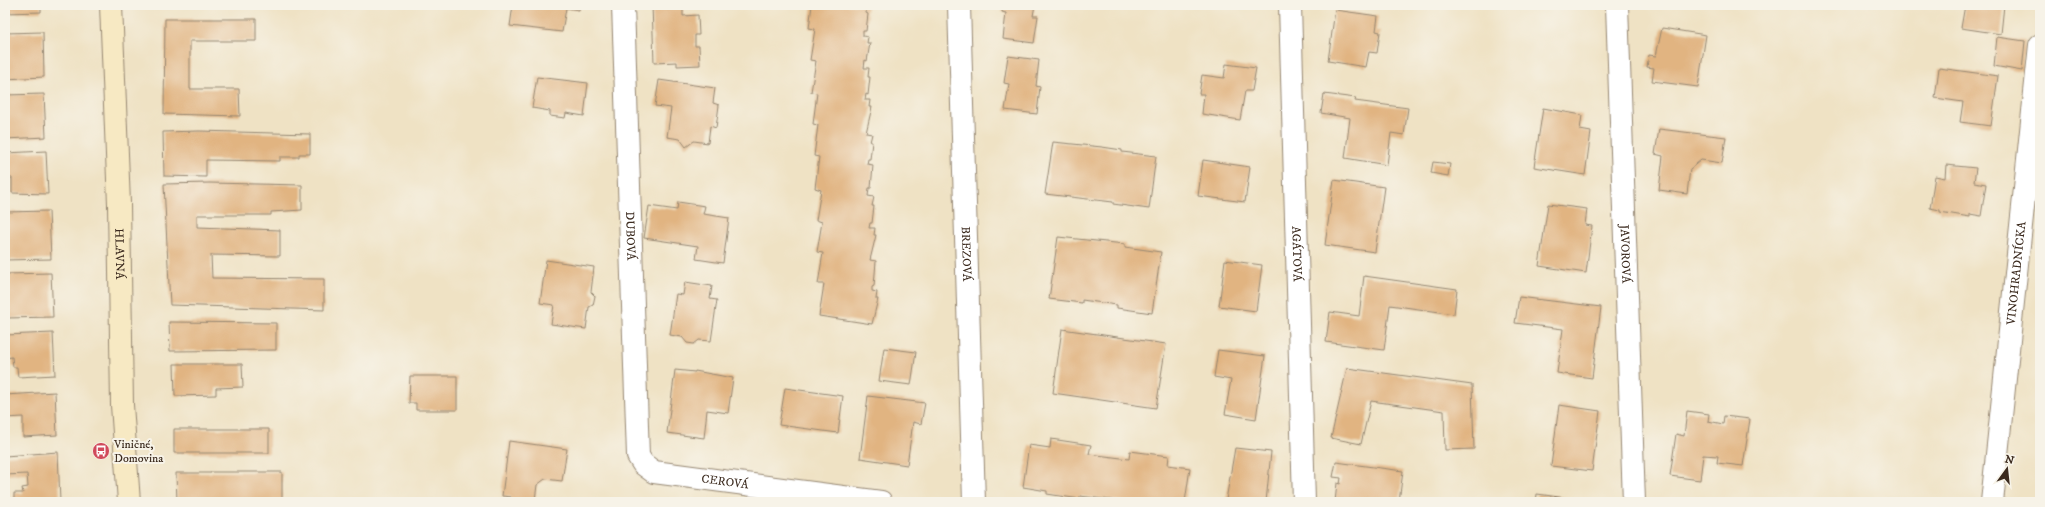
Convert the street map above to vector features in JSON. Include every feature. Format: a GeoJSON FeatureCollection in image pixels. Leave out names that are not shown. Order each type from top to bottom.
{"type":"FeatureCollection","features":[{"type":"Feature","properties":{"kind":"main road","name":"HLAVNÁ"},"geometry":{"type":"LineString","coordinates":[[111,5],[119,188],[122,405],[129,502]]}},
{"type":"Feature","properties":{"kind":"street","name":"DUBOVÁ"},"geometry":{"type":"LineString","coordinates":[[622,5],[636,443],[638,456],[643,464]]}},
{"type":"Feature","properties":{"kind":"street","name":"BREZOVÁ"},"geometry":{"type":"LineString","coordinates":[[959,5],[974,502]]}},
{"type":"Feature","properties":{"kind":"street","name":"AGÁTOVÁ"},"geometry":{"type":"LineString","coordinates":[[1290,5],[1304,502]]}},
{"type":"Feature","properties":{"kind":"street","name":"JAVOROVÁ"},"geometry":{"type":"LineString","coordinates":[[1617,5],[1634,502]]}},
{"type":"Feature","properties":{"kind":"street","name":"VINOHRADNÍCKA"},"geometry":{"type":"LineString","coordinates":[[1992,502],[2040,45]]}},
{"type":"Feature","properties":{"kind":"street","name":"CEROVÁ"},"geometry":{"type":"LineString","coordinates":[[643,464],[654,472],[881,502]]}},
{"type":"Feature","properties":{"kind":"building"},"geometry":{"type":"Polygon","coordinates":[[[5,5],[41,5],[41,12],[5,13],[5,5]]]}},
{"type":"Feature","properties":{"kind":"building"},"geometry":{"type":"Polygon","coordinates":[[[251,5],[315,5],[315,8],[251,8],[251,5]]]}},
{"type":"Feature","properties":{"kind":"building"},"geometry":{"type":"Polygon","coordinates":[[[513,5],[580,5],[579,10],[566,8],[562,32],[510,26],[513,5]]]}},
{"type":"Feature","properties":{"kind":"building"},"geometry":{"type":"Polygon","coordinates":[[[652,5],[683,5],[683,16],[698,15],[699,35],[695,35],[695,46],[699,46],[700,65],[677,66],[677,62],[654,63],[652,5]]]}},
{"type":"Feature","properties":{"kind":"building"},"geometry":{"type":"Polygon","coordinates":[[[812,5],[867,5],[866,13],[868,14],[866,31],[863,31],[863,36],[868,37],[867,43],[870,43],[867,61],[865,60],[864,68],[869,68],[868,77],[870,77],[868,95],[866,94],[865,100],[870,100],[869,107],[872,107],[866,133],[872,134],[870,142],[872,142],[870,159],[868,159],[867,164],[873,165],[871,188],[869,188],[868,196],[874,197],[872,206],[874,206],[872,223],[870,223],[869,228],[875,228],[874,235],[876,235],[870,260],[876,261],[874,286],[872,287],[872,291],[877,292],[876,299],[878,299],[872,324],[819,316],[824,284],[818,284],[823,253],[817,252],[822,222],[816,220],[821,190],[815,188],[819,157],[814,156],[818,125],[813,124],[817,93],[811,92],[816,61],[810,60],[815,29],[809,28],[812,5]]]}},
{"type":"Feature","properties":{"kind":"building"},"geometry":{"type":"Polygon","coordinates":[[[1003,5],[1035,5],[1033,16],[1038,16],[1034,43],[1003,39],[1006,13],[1002,12],[1003,5]]]}},
{"type":"Feature","properties":{"kind":"building"},"geometry":{"type":"Polygon","coordinates":[[[1965,5],[2004,5],[2001,34],[1961,28],[1965,5]]]}},
{"type":"Feature","properties":{"kind":"building"},"geometry":{"type":"Polygon","coordinates":[[[1335,10],[1378,16],[1376,31],[1380,32],[1377,53],[1369,52],[1366,67],[1328,61],[1335,10]]]}},
{"type":"Feature","properties":{"kind":"building"},"geometry":{"type":"Polygon","coordinates":[[[165,19],[256,19],[256,41],[190,41],[190,89],[239,89],[240,116],[164,114],[165,19]]]}},
{"type":"Feature","properties":{"kind":"building"},"geometry":{"type":"Polygon","coordinates":[[[1662,28],[1706,35],[1698,87],[1652,81],[1654,68],[1647,67],[1649,55],[1656,56],[1662,28]]]}},
{"type":"Feature","properties":{"kind":"building"},"geometry":{"type":"Polygon","coordinates":[[[43,32],[44,77],[5,79],[5,33],[43,32]]]}},
{"type":"Feature","properties":{"kind":"building"},"geometry":{"type":"Polygon","coordinates":[[[1997,37],[2025,41],[2022,71],[1994,66],[1997,37]]]}},
{"type":"Feature","properties":{"kind":"building"},"geometry":{"type":"Polygon","coordinates":[[[1008,56],[1039,60],[1036,86],[1040,87],[1037,114],[1005,110],[1009,84],[1004,83],[1008,56]]]}},
{"type":"Feature","properties":{"kind":"building"},"geometry":{"type":"Polygon","coordinates":[[[1226,64],[1256,68],[1252,91],[1245,91],[1240,120],[1202,114],[1204,94],[1199,94],[1202,75],[1224,78],[1226,64]]]}},
{"type":"Feature","properties":{"kind":"building"},"geometry":{"type":"Polygon","coordinates":[[[1939,68],[1998,76],[1991,126],[1960,122],[1963,102],[1935,98],[1939,68]]]}},
{"type":"Feature","properties":{"kind":"building"},"geometry":{"type":"Polygon","coordinates":[[[537,77],[588,83],[584,116],[566,113],[565,118],[550,116],[550,111],[532,108],[537,77]]]}},
{"type":"Feature","properties":{"kind":"building"},"geometry":{"type":"Polygon","coordinates":[[[659,80],[715,88],[713,103],[719,105],[716,128],[710,126],[708,143],[694,141],[686,147],[680,139],[667,137],[671,108],[655,106],[659,80]]]}},
{"type":"Feature","properties":{"kind":"building"},"geometry":{"type":"Polygon","coordinates":[[[44,94],[46,137],[5,139],[5,95],[44,94]]]}},
{"type":"Feature","properties":{"kind":"building"},"geometry":{"type":"Polygon","coordinates":[[[1324,94],[1356,98],[1355,101],[1408,108],[1404,135],[1391,133],[1387,165],[1345,158],[1350,118],[1321,113],[1324,94]]]}},
{"type":"Feature","properties":{"kind":"building"},"geometry":{"type":"Polygon","coordinates":[[[1543,108],[1582,115],[1580,130],[1591,132],[1585,175],[1534,167],[1543,108]]]}},
{"type":"Feature","properties":{"kind":"building"},"geometry":{"type":"Polygon","coordinates":[[[1659,129],[1726,137],[1722,163],[1701,160],[1690,169],[1687,194],[1659,190],[1663,156],[1655,154],[1659,129]]]}},
{"type":"Feature","properties":{"kind":"building"},"geometry":{"type":"Polygon","coordinates":[[[199,131],[310,134],[310,154],[299,154],[299,157],[280,157],[280,161],[206,160],[206,177],[164,176],[163,132],[199,131]]]}},
{"type":"Feature","properties":{"kind":"building"},"geometry":{"type":"Polygon","coordinates":[[[1053,142],[1102,147],[1122,150],[1122,152],[1156,156],[1149,209],[1113,204],[1113,202],[1045,194],[1053,142]]]}},
{"type":"Feature","properties":{"kind":"building"},"geometry":{"type":"Polygon","coordinates":[[[46,151],[48,194],[12,193],[12,178],[5,178],[5,153],[46,151]]]}},
{"type":"Feature","properties":{"kind":"building"},"geometry":{"type":"Polygon","coordinates":[[[1203,160],[1250,167],[1245,202],[1198,196],[1203,160]]]}},
{"type":"Feature","properties":{"kind":"building"},"geometry":{"type":"Polygon","coordinates":[[[1433,162],[1450,164],[1448,176],[1431,173],[1433,162]]]}},
{"type":"Feature","properties":{"kind":"building"},"geometry":{"type":"Polygon","coordinates":[[[1946,165],[1976,168],[1974,182],[1986,184],[1981,216],[1970,214],[1970,217],[1940,212],[1940,210],[1930,208],[1935,176],[1945,178],[1946,165]]]}},
{"type":"Feature","properties":{"kind":"building"},"geometry":{"type":"Polygon","coordinates":[[[1334,180],[1384,187],[1375,252],[1325,245],[1334,180]]]}},
{"type":"Feature","properties":{"kind":"building"},"geometry":{"type":"Polygon","coordinates":[[[209,183],[302,185],[302,210],[271,212],[271,215],[197,215],[197,227],[280,230],[280,256],[211,255],[212,278],[324,279],[324,310],[170,305],[164,184],[209,183]]]}},
{"type":"Feature","properties":{"kind":"building"},"geometry":{"type":"Polygon","coordinates":[[[678,202],[705,206],[703,214],[729,218],[723,263],[696,259],[698,246],[644,238],[649,206],[677,210],[678,202]]]}},
{"type":"Feature","properties":{"kind":"building"},"geometry":{"type":"Polygon","coordinates":[[[1548,204],[1587,209],[1585,225],[1592,226],[1586,273],[1539,266],[1548,204]]]}},
{"type":"Feature","properties":{"kind":"building"},"geometry":{"type":"Polygon","coordinates":[[[49,211],[51,259],[5,260],[5,212],[49,211]]]}},
{"type":"Feature","properties":{"kind":"building"},"geometry":{"type":"Polygon","coordinates":[[[1058,237],[1125,244],[1125,247],[1161,252],[1152,313],[1117,308],[1117,305],[1082,300],[1082,303],[1049,299],[1058,237]]]}},
{"type":"Feature","properties":{"kind":"building"},"geometry":{"type":"Polygon","coordinates":[[[546,260],[594,267],[591,292],[595,296],[593,305],[589,307],[586,329],[551,324],[554,305],[540,303],[546,260]]]}},
{"type":"Feature","properties":{"kind":"building"},"geometry":{"type":"Polygon","coordinates":[[[1225,260],[1262,265],[1256,311],[1219,306],[1225,260]]]}},
{"type":"Feature","properties":{"kind":"building"},"geometry":{"type":"Polygon","coordinates":[[[51,273],[53,317],[7,318],[5,274],[51,273]]]}},
{"type":"Feature","properties":{"kind":"building"},"geometry":{"type":"Polygon","coordinates":[[[1364,276],[1457,289],[1454,314],[1390,305],[1384,350],[1326,342],[1330,312],[1359,316],[1364,276]]]}},
{"type":"Feature","properties":{"kind":"building"},"geometry":{"type":"Polygon","coordinates":[[[685,282],[712,286],[710,299],[717,300],[711,341],[699,340],[694,344],[687,343],[682,337],[670,335],[676,294],[683,295],[685,282]]]}},
{"type":"Feature","properties":{"kind":"building"},"geometry":{"type":"Polygon","coordinates":[[[1519,297],[1601,307],[1592,378],[1557,373],[1563,329],[1515,323],[1519,297]]]}},
{"type":"Feature","properties":{"kind":"building"},"geometry":{"type":"Polygon","coordinates":[[[169,322],[276,323],[276,350],[170,351],[169,322]]]}},
{"type":"Feature","properties":{"kind":"building"},"geometry":{"type":"Polygon","coordinates":[[[1062,329],[1166,344],[1156,408],[1053,393],[1062,329]]]}},
{"type":"Feature","properties":{"kind":"building"},"geometry":{"type":"Polygon","coordinates":[[[53,333],[55,375],[18,377],[17,367],[13,367],[12,357],[5,358],[5,335],[53,333]]]}},
{"type":"Feature","properties":{"kind":"building"},"geometry":{"type":"Polygon","coordinates":[[[884,348],[916,352],[911,385],[879,381],[884,348]]]}},
{"type":"Feature","properties":{"kind":"building"},"geometry":{"type":"Polygon","coordinates":[[[1218,350],[1265,356],[1256,419],[1225,414],[1231,380],[1214,377],[1218,350]]]}},
{"type":"Feature","properties":{"kind":"building"},"geometry":{"type":"Polygon","coordinates":[[[174,364],[242,364],[243,387],[216,388],[216,395],[175,396],[174,364]]]}},
{"type":"Feature","properties":{"kind":"building"},"geometry":{"type":"Polygon","coordinates":[[[1347,368],[1472,385],[1474,449],[1445,450],[1444,411],[1371,401],[1361,444],[1331,438],[1347,368]]]}},
{"type":"Feature","properties":{"kind":"building"},"geometry":{"type":"Polygon","coordinates":[[[675,370],[695,371],[733,378],[728,413],[707,410],[704,438],[667,433],[675,370]]]}},
{"type":"Feature","properties":{"kind":"building"},"geometry":{"type":"Polygon","coordinates":[[[410,376],[457,376],[457,410],[416,410],[416,403],[409,403],[410,376]]]}},
{"type":"Feature","properties":{"kind":"building"},"geometry":{"type":"Polygon","coordinates":[[[785,388],[843,396],[838,433],[779,425],[785,388]]]}},
{"type":"Feature","properties":{"kind":"building"},"geometry":{"type":"Polygon","coordinates":[[[55,392],[57,435],[23,437],[23,417],[5,418],[5,395],[55,392]]]}},
{"type":"Feature","properties":{"kind":"building"},"geometry":{"type":"Polygon","coordinates":[[[868,396],[925,403],[921,424],[913,422],[907,465],[860,458],[868,396]]]}},
{"type":"Feature","properties":{"kind":"building"},"geometry":{"type":"Polygon","coordinates":[[[1559,405],[1600,411],[1592,471],[1551,466],[1559,405]]]}},
{"type":"Feature","properties":{"kind":"building"},"geometry":{"type":"Polygon","coordinates":[[[1687,411],[1709,414],[1708,421],[1723,424],[1724,416],[1750,419],[1743,466],[1717,463],[1718,456],[1703,455],[1700,480],[1670,476],[1676,434],[1684,436],[1687,411]]]}},
{"type":"Feature","properties":{"kind":"building"},"geometry":{"type":"Polygon","coordinates":[[[174,429],[269,429],[269,453],[174,453],[174,429]]]}},
{"type":"Feature","properties":{"kind":"building"},"geometry":{"type":"Polygon","coordinates":[[[1051,439],[1091,445],[1089,454],[1129,459],[1130,451],[1169,456],[1168,465],[1190,468],[1185,502],[1126,502],[1080,496],[1080,499],[1047,494],[1047,491],[1023,487],[1029,445],[1050,448],[1051,439]]]}},
{"type":"Feature","properties":{"kind":"building"},"geometry":{"type":"Polygon","coordinates":[[[509,441],[567,449],[562,481],[545,479],[537,485],[535,500],[526,499],[525,502],[510,502],[511,497],[502,496],[509,441]]]}},
{"type":"Feature","properties":{"kind":"building"},"geometry":{"type":"Polygon","coordinates":[[[1235,448],[1271,452],[1266,502],[1238,502],[1226,500],[1235,448]]]}},
{"type":"Feature","properties":{"kind":"building"},"geometry":{"type":"Polygon","coordinates":[[[58,452],[60,502],[14,502],[14,493],[23,493],[22,488],[28,487],[27,474],[5,475],[5,456],[58,452]]]}},
{"type":"Feature","properties":{"kind":"building"},"geometry":{"type":"Polygon","coordinates":[[[1336,462],[1403,471],[1399,502],[1335,502],[1337,483],[1340,484],[1341,478],[1333,477],[1336,462]]]}},
{"type":"Feature","properties":{"kind":"building"},"geometry":{"type":"Polygon","coordinates":[[[282,472],[282,502],[177,502],[176,473],[282,472]]]}},
{"type":"Feature","properties":{"kind":"building"},"geometry":{"type":"Polygon","coordinates":[[[1537,494],[1589,501],[1589,502],[1536,502],[1537,494]]]}},
{"type":"Feature","properties":{"kind":"place","name":"Viničné, Domovina"},"geometry":{"type":"Point","coordinates":[101,451]}}]}
